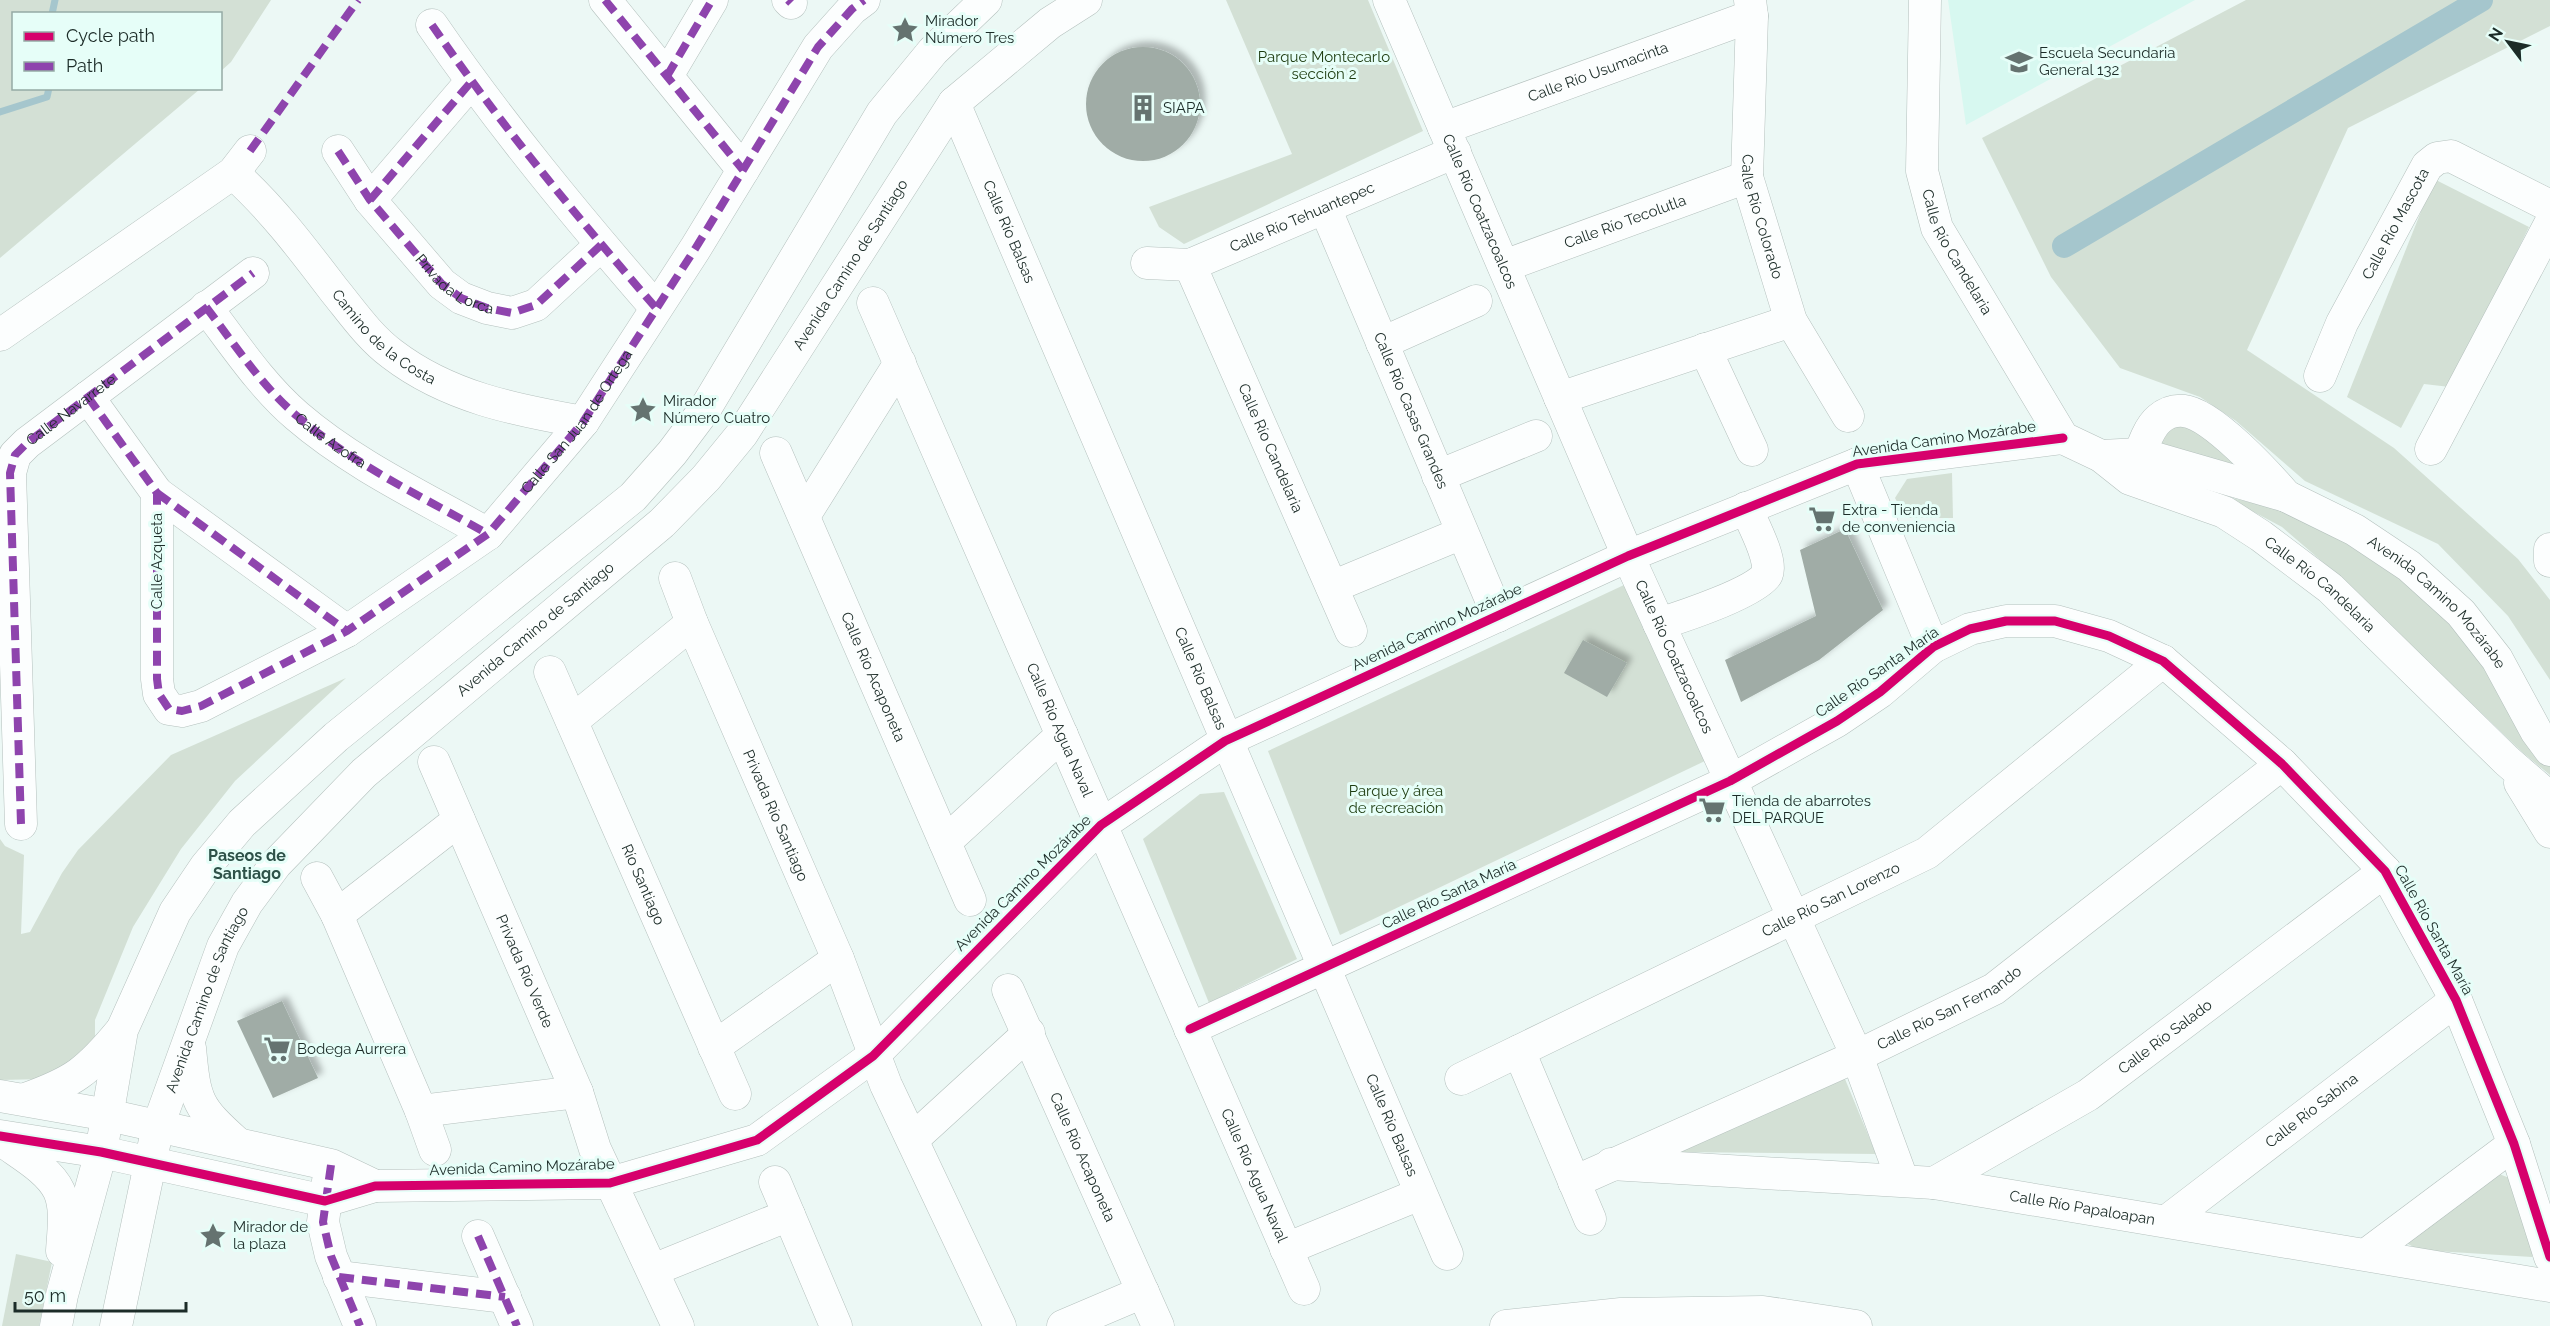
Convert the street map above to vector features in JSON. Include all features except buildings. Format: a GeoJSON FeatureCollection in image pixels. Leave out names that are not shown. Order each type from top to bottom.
{"type":"FeatureCollection","features":[{"type":"Feature","properties":{"kind":"street"},"geometry":{"type":"LineString","coordinates":[[605,0],[743,170]]}},
{"type":"Feature","properties":{"kind":"street"},"geometry":{"type":"LineString","coordinates":[[667,76],[712,0]]}},
{"type":"Feature","properties":{"kind":"street","name":"Calle San Juan de Ortega"},"geometry":{"type":"LineString","coordinates":[[169,709],[182,711],[201,705],[347,631],[488,534],[583,422],[818,47],[852,9],[864,0]]}},
{"type":"Feature","properties":{"kind":"street"},"geometry":{"type":"LineString","coordinates":[[56,1326],[62,1295],[101,1152],[122,1030],[175,912],[206,866],[242,823],[336,737],[633,497],[672,453],[705,409],[882,113],[933,51],[986,0]]}},
{"type":"Feature","properties":{"kind":"street","name":"Avenida Camino de Santiago"},"geometry":{"type":"LineString","coordinates":[[116,1326],[159,1126],[224,946],[247,903],[276,864],[364,773],[662,523],[706,477],[742,434],[954,103],[1050,23],[1086,0]]}},
{"type":"Feature","properties":{"kind":"street","name":"Calle Río Coatzacoalcos"},"geometry":{"type":"LineString","coordinates":[[1389,0],[1628,556],[1857,1056],[1902,1179]]}},
{"type":"Feature","properties":{"kind":"street","name":"Calle Río Candelaria"},"geometry":{"type":"LineString","coordinates":[[1925,0],[1922,171],[1937,228],[2063,438],[2102,456],[2135,467],[2224,512],[2261,536],[2330,588],[2507,761]]}},
{"type":"Feature","properties":{"kind":"street","name":"Calle Río Usumacinta"},"geometry":{"type":"LineString","coordinates":[[1449,140],[1751,8]]}},
{"type":"Feature","properties":{"kind":"street","name":"Calle Río Colorado"},"geometry":{"type":"LineString","coordinates":[[1751,8],[1747,177],[1791,321],[1848,416]]}},
{"type":"Feature","properties":{"kind":"street"},"geometry":{"type":"LineString","coordinates":[[432,25],[471,82],[601,245],[656,308]]}},
{"type":"Feature","properties":{"kind":"street"},"geometry":{"type":"LineString","coordinates":[[370,200],[471,82]]}},
{"type":"Feature","properties":{"kind":"street","name":"Calle Río Balsas"},"geometry":{"type":"LineString","coordinates":[[954,103],[1225,741],[1447,1254]]}},
{"type":"Feature","properties":{"kind":"street","name":"Calle Río Tehuantepec"},"geometry":{"type":"LineString","coordinates":[[1147,263],[1190,265],[1324,208],[1449,140]]}},
{"type":"Feature","properties":{"kind":"street","name":"Privada Lorca"},"geometry":{"type":"LineString","coordinates":[[338,151],[370,200],[442,284],[461,298],[512,313],[536,305],[601,245]]}},
{"type":"Feature","properties":{"kind":"street","name":"Calle Río Mascota"},"geometry":{"type":"LineString","coordinates":[[2320,375],[2348,312],[2427,166],[2437,158],[2451,156],[2550,206]]}},
{"type":"Feature","properties":{"kind":"street","name":"Camino de la Costa"},"geometry":{"type":"LineString","coordinates":[[0,335],[241,162],[264,200],[361,325],[391,354],[431,379],[467,396],[510,409],[583,422]]}},
{"type":"Feature","properties":{"kind":"street","name":"Calle Río Tecolutla"},"geometry":{"type":"LineString","coordinates":[[1504,266],[1747,177]]}},
{"type":"Feature","properties":{"kind":"street","name":"Calle Río Casas Grandes"},"geometry":{"type":"LineString","coordinates":[[1324,208],[1498,616]]}},
{"type":"Feature","properties":{"kind":"street"},"geometry":{"type":"LineString","coordinates":[[2431,449],[2550,224]]}},
{"type":"Feature","properties":{"kind":"street","name":"Calle Río Candelaria"},"geometry":{"type":"LineString","coordinates":[[1190,265],[1351,632]]}},
{"type":"Feature","properties":{"kind":"street","name":"Calle Navarrete"},"geometry":{"type":"LineString","coordinates":[[21,824],[10,473],[15,455],[27,443],[253,273]]}},
{"type":"Feature","properties":{"kind":"street"},"geometry":{"type":"LineString","coordinates":[[1382,343],[1476,301]]}},
{"type":"Feature","properties":{"kind":"street","name":"Calle Río Agua Naval"},"geometry":{"type":"LineString","coordinates":[[873,303],[1304,1289]]}},
{"type":"Feature","properties":{"kind":"street","name":"Calle Azofra"},"geometry":{"type":"LineString","coordinates":[[206,307],[261,380],[305,422],[341,451],[488,534]]}},
{"type":"Feature","properties":{"kind":"street"},"geometry":{"type":"LineString","coordinates":[[1560,398],[1791,321]]}},
{"type":"Feature","properties":{"kind":"street"},"geometry":{"type":"LineString","coordinates":[[1705,349],[1752,450]]}},
{"type":"Feature","properties":{"kind":"street"},"geometry":{"type":"LineString","coordinates":[[804,516],[900,363]]}},
{"type":"Feature","properties":{"kind":"street","name":"Calle Azqueta"},"geometry":{"type":"LineString","coordinates":[[88,397],[157,494],[157,679],[159,694],[169,709]]}},
{"type":"Feature","properties":{"kind":"street","name":"Avenida Camino Mozárabe"},"geometry":{"type":"LineString","coordinates":[[2286,496],[2257,463],[2205,422],[2186,411],[2171,411],[2157,420],[2135,467],[2286,496],[2355,530],[2409,566],[2462,613],[2497,659],[2536,731],[2550,750]]}},
{"type":"Feature","properties":{"kind":"street"},"geometry":{"type":"LineString","coordinates":[[1438,476],[1536,436]]}},
{"type":"Feature","properties":{"kind":"street","name":"Avenida Camino Mozárabe"},"geometry":{"type":"LineString","coordinates":[[0,1137],[101,1152],[325,1201],[375,1186],[610,1183],[757,1140],[873,1056],[1101,825],[1225,741],[1628,556],[1857,464],[2063,438]]}},
{"type":"Feature","properties":{"kind":"street","name":"Calle Río Acaponeta"},"geometry":{"type":"LineString","coordinates":[[776,453],[970,900]]}},
{"type":"Feature","properties":{"kind":"street"},"geometry":{"type":"LineString","coordinates":[[1857,464],[1933,647]]}},
{"type":"Feature","properties":{"kind":"street"},"geometry":{"type":"LineString","coordinates":[[157,494],[347,631]]}},
{"type":"Feature","properties":{"kind":"street"},"geometry":{"type":"LineString","coordinates":[[1659,624],[1698,611],[1759,584],[1767,574],[1768,563],[1746,508]]}},
{"type":"Feature","properties":{"kind":"street"},"geometry":{"type":"LineString","coordinates":[[1332,586],[1462,532]]}},
{"type":"Feature","properties":{"kind":"street","name":"Privada Río Santiago"},"geometry":{"type":"LineString","coordinates":[[675,578],[692,623],[838,959],[873,1056],[1000,1326]]}},
{"type":"Feature","properties":{"kind":"street","name":"Calle Río Santa María"},"geometry":{"type":"LineString","coordinates":[[1190,1029],[1730,781],[1846,715],[1880,692],[1933,647],[1970,628],[2006,621],[2055,621],[2109,636],[2163,661],[2282,764],[2385,871],[2456,1000],[2514,1144],[2550,1257]]}},
{"type":"Feature","properties":{"kind":"street"},"geometry":{"type":"LineString","coordinates":[[572,721],[692,623]]}},
{"type":"Feature","properties":{"kind":"street","name":"Calle Río San Lorenzo"},"geometry":{"type":"LineString","coordinates":[[1461,1078],[1793,920],[1927,853],[2163,661]]}},
{"type":"Feature","properties":{"kind":"street","name":"Río Santiago"},"geometry":{"type":"LineString","coordinates":[[550,672],[735,1094]]}},
{"type":"Feature","properties":{"kind":"street"},"geometry":{"type":"LineString","coordinates":[[945,842],[1062,735]]}},
{"type":"Feature","properties":{"kind":"street"},"geometry":{"type":"LineString","coordinates":[[2507,761],[2550,798]]}},
{"type":"Feature","properties":{"kind":"street"},"geometry":{"type":"LineString","coordinates":[[2507,761],[2550,832]]}},
{"type":"Feature","properties":{"kind":"street","name":"Privada Río Verde"},"geometry":{"type":"LineString","coordinates":[[434,762],[577,1092],[595,1149],[678,1326]]}},
{"type":"Feature","properties":{"kind":"street","name":"Calle Río San Fernando"},"geometry":{"type":"LineString","coordinates":[[1574,1182],[1857,1056],[1994,989],[2282,764]]}},
{"type":"Feature","properties":{"kind":"street"},"geometry":{"type":"LineString","coordinates":[[337,915],[459,820]]}},
{"type":"Feature","properties":{"kind":"street","name":"Calle Río Salado"},"geometry":{"type":"LineString","coordinates":[[1934,1183],[2088,1095],[2385,871]]}},
{"type":"Feature","properties":{"kind":"street"},"geometry":{"type":"LineString","coordinates":[[317,878],[337,915],[435,1149]]}},
{"type":"Feature","properties":{"kind":"street"},"geometry":{"type":"LineString","coordinates":[[714,1047],[838,959]]}},
{"type":"Feature","properties":{"kind":"street","name":"Calle Río Acaponeta"},"geometry":{"type":"LineString","coordinates":[[1008,990],[1158,1326]]}},
{"type":"Feature","properties":{"kind":"street","name":"Calle Río Sabina"},"geometry":{"type":"LineString","coordinates":[[2167,1221],[2456,1000]]}},
{"type":"Feature","properties":{"kind":"street"},"geometry":{"type":"LineString","coordinates":[[11,1098],[62,1086],[77,1077],[95,1063],[122,1030]]}},
{"type":"Feature","properties":{"kind":"street"},"geometry":{"type":"LineString","coordinates":[[913,1139],[1029,1033]]}},
{"type":"Feature","properties":{"kind":"street"},"geometry":{"type":"LineString","coordinates":[[189,1042],[193,1087],[198,1102],[207,1116],[238,1144]]}},
{"type":"Feature","properties":{"kind":"street"},"geometry":{"type":"LineString","coordinates":[[1519,1051],[1590,1219]]}},
{"type":"Feature","properties":{"kind":"street"},"geometry":{"type":"LineString","coordinates":[[421,1111],[577,1092]]}},
{"type":"Feature","properties":{"kind":"street","name":"Avenida Camino Mozárabe"},"geometry":{"type":"LineString","coordinates":[[11,1098],[108,1115],[331,1165],[375,1186]]}},
{"type":"Feature","properties":{"kind":"street"},"geometry":{"type":"LineString","coordinates":[[0,1137],[52,1180],[60,1192],[63,1208],[62,1295]]}},
{"type":"Feature","properties":{"kind":"street"},"geometry":{"type":"LineString","coordinates":[[2367,1254],[2514,1144]]}},
{"type":"Feature","properties":{"kind":"street","name":"Calle Río Papaloapan"},"geometry":{"type":"LineString","coordinates":[[1611,1164],[1902,1179],[1934,1183],[2550,1286]]}},
{"type":"Feature","properties":{"kind":"street"},"geometry":{"type":"LineString","coordinates":[[331,1165],[323,1222],[339,1277],[360,1326]]}},
{"type":"Feature","properties":{"kind":"street"},"geometry":{"type":"LineString","coordinates":[[775,1182],[836,1326]]}},
{"type":"Feature","properties":{"kind":"street"},"geometry":{"type":"LineString","coordinates":[[1286,1250],[1420,1194]]}},
{"type":"Feature","properties":{"kind":"street"},"geometry":{"type":"LineString","coordinates":[[653,1270],[789,1215]]}},
{"type":"Feature","properties":{"kind":"street"},"geometry":{"type":"LineString","coordinates":[[478,1236],[517,1326]]}},
{"type":"Feature","properties":{"kind":"street"},"geometry":{"type":"LineString","coordinates":[[339,1277],[505,1297]]}},
{"type":"Feature","properties":{"kind":"street"},"geometry":{"type":"LineString","coordinates":[[1063,1326],[1143,1292]]}},
{"type":"Feature","properties":{"kind":"street"},"geometry":{"type":"LineString","coordinates":[[1506,1326],[1621,1314],[1763,1312],[1856,1326]]}},
{"type":"Feature","properties":{"kind":"shaded area","name":"Escuela Secundaria General 132"},"geometry":{"type":"Polygon","coordinates":[[[1948,0],[2195,0],[1966,125],[1948,0]]]}},
{"type":"Feature","properties":{"kind":"green space"},"geometry":{"type":"Polygon","coordinates":[[[0,0],[271,0],[231,62],[222,70],[222,12],[12,12],[12,90],[199,90],[0,258],[0,0]]]}},
{"type":"Feature","properties":{"kind":"green space","name":"Parque Montecarlo sección 2"},"geometry":{"type":"Polygon","coordinates":[[[1226,0],[1368,0],[1423,131],[1184,244],[1159,227],[1149,207],[1292,154],[1226,0]]]}},
{"type":"Feature","properties":{"kind":"green space"},"geometry":{"type":"Polygon","coordinates":[[[2246,0],[2550,0],[2550,26],[2348,128],[2247,350],[2394,448],[2518,559],[2550,600],[2550,680],[2508,616],[2438,544],[2305,481],[2236,421],[2200,397],[2120,368],[2051,277],[1982,138],[2246,0]]]}},
{"type":"Feature","properties":{"kind":"green space"},"geometry":{"type":"Polygon","coordinates":[[[2434,179],[2529,227],[2450,387],[2424,384],[2401,428],[2347,397],[2434,179]]]}},
{"type":"Feature","properties":{"kind":"green space"},"geometry":{"type":"Polygon","coordinates":[[[2185,423],[2248,470],[2163,445],[2158,434],[2185,423]]]}},
{"type":"Feature","properties":{"kind":"green space"},"geometry":{"type":"Polygon","coordinates":[[[1952,473],[1953,518],[1906,518],[1895,498],[1907,479],[1952,473]]]}},
{"type":"Feature","properties":{"kind":"green space"},"geometry":{"type":"Polygon","coordinates":[[[2224,496],[2289,512],[2381,557],[2465,633],[2550,762],[2550,775],[2522,752],[2339,576],[2282,527],[2224,496]]]}},
{"type":"Feature","properties":{"kind":"green space","name":"Parque y área de recreación"},"geometry":{"type":"Polygon","coordinates":[[[1624,585],[1707,760],[1340,935],[1268,751],[1624,585]]]}},
{"type":"Feature","properties":{"kind":"green space"},"geometry":{"type":"Polygon","coordinates":[[[346,678],[235,781],[181,849],[133,927],[95,1020],[95,1040],[76,1065],[45,1079],[0,1080],[0,839],[5,846],[24,855],[21,934],[30,932],[62,873],[78,850],[171,755],[346,678]]]}},
{"type":"Feature","properties":{"kind":"green space"},"geometry":{"type":"Polygon","coordinates":[[[1224,792],[1297,959],[1209,1003],[1143,839],[1200,794],[1224,792]]]}},
{"type":"Feature","properties":{"kind":"green space"},"geometry":{"type":"Polygon","coordinates":[[[1845,1079],[1876,1154],[1669,1152],[1845,1079]]]}},
{"type":"Feature","properties":{"kind":"green space"},"geometry":{"type":"Polygon","coordinates":[[[2494,1172],[2512,1179],[2533,1236],[2532,1257],[2419,1250],[2408,1244],[2412,1235],[2494,1172]]]}},
{"type":"Feature","properties":{"kind":"green space"},"geometry":{"type":"Polygon","coordinates":[[[16,1254],[52,1262],[39,1326],[2,1326],[16,1254]]]}},
{"type":"Feature","properties":{"kind":"waterway"},"geometry":{"type":"LineString","coordinates":[[52,12],[55,0]]}},
{"type":"Feature","properties":{"kind":"waterway"},"geometry":{"type":"LineString","coordinates":[[2064,246],[2481,0]]}},
{"type":"Feature","properties":{"kind":"waterway"},"geometry":{"type":"LineString","coordinates":[[0,112],[47,97],[49,90]]}},
{"type":"Feature","properties":{"kind":"marked path"},"geometry":{"type":"LineString","coordinates":[[250,151],[358,0]]}},
{"type":"Feature","properties":{"kind":"marked path"},"geometry":{"type":"LineString","coordinates":[[605,0],[743,170]]}},
{"type":"Feature","properties":{"kind":"marked path"},"geometry":{"type":"LineString","coordinates":[[667,76],[712,0]]}},
{"type":"Feature","properties":{"kind":"marked path"},"geometry":{"type":"LineString","coordinates":[[788,0],[791,3]]}},
{"type":"Feature","properties":{"kind":"marked path"},"geometry":{"type":"LineString","coordinates":[[88,397],[157,493],[157,679],[159,694],[169,709],[182,711],[201,706],[347,631],[488,534],[583,422],[695,249],[818,47],[852,9],[864,0]]}},
{"type":"Feature","properties":{"kind":"marked path"},"geometry":{"type":"LineString","coordinates":[[432,25],[540,170],[656,308]]}},
{"type":"Feature","properties":{"kind":"marked path"},"geometry":{"type":"LineString","coordinates":[[370,200],[471,82]]}},
{"type":"Feature","properties":{"kind":"marked path"},"geometry":{"type":"LineString","coordinates":[[338,151],[370,200],[442,284],[461,298],[487,308],[512,313],[536,305],[601,245]]}},
{"type":"Feature","properties":{"kind":"marked path"},"geometry":{"type":"LineString","coordinates":[[21,824],[10,473],[15,455],[27,443],[253,273]]}},
{"type":"Feature","properties":{"kind":"marked path"},"geometry":{"type":"LineString","coordinates":[[206,307],[260,378],[284,404],[319,434],[365,465],[488,534]]}},
{"type":"Feature","properties":{"kind":"marked path"},"geometry":{"type":"LineString","coordinates":[[157,493],[347,631]]}},
{"type":"Feature","properties":{"kind":"marked path"},"geometry":{"type":"LineString","coordinates":[[331,1165],[323,1222],[331,1256],[360,1326]]}},
{"type":"Feature","properties":{"kind":"marked path"},"geometry":{"type":"LineString","coordinates":[[478,1236],[517,1326]]}},
{"type":"Feature","properties":{"kind":"marked path"},"geometry":{"type":"LineString","coordinates":[[339,1277],[505,1297]]}},
{"type":"Feature","properties":{"kind":"cycle path"},"geometry":{"type":"LineString","coordinates":[[0,1136],[101,1152],[325,1201],[375,1186],[610,1183],[757,1140],[873,1056],[1101,825],[1225,741],[1628,556],[1857,464],[2063,438]]}},
{"type":"Feature","properties":{"kind":"cycle path"},"geometry":{"type":"LineString","coordinates":[[1190,1029],[1730,781],[1837,721],[1880,692],[1933,647],[1970,629],[2006,621],[2055,621],[2109,636],[2163,661],[2282,764],[2385,871],[2456,1000],[2514,1144],[2550,1257]]}},
{"type":"Feature","properties":{"kind":"place","name":"Mirador Número Tres"},"geometry":{"type":"Point","coordinates":[905,30]}},
{"type":"Feature","properties":{"kind":"place","name":"Escuela Secundaria General 132"},"geometry":{"type":"Point","coordinates":[2019,62]}},
{"type":"Feature","properties":{"kind":"place","name":"SIAPA"},"geometry":{"type":"Point","coordinates":[1143,108]}},
{"type":"Feature","properties":{"kind":"place","name":"Mirador Número Cuatro"},"geometry":{"type":"Point","coordinates":[643,410]}},
{"type":"Feature","properties":{"kind":"place","name":"Extra - Tienda de conveniencia"},"geometry":{"type":"Point","coordinates":[1822,519]}},
{"type":"Feature","properties":{"kind":"place","name":"Tienda de abarrotes DEL PARQUE"},"geometry":{"type":"Point","coordinates":[1712,810]}},
{"type":"Feature","properties":{"kind":"place","name":"Bodega Aurrera"},"geometry":{"type":"Point","coordinates":[277,1049]}},
{"type":"Feature","properties":{"kind":"place","name":"Mirador de la plaza"},"geometry":{"type":"Point","coordinates":[213,1236]}},
{"type":"Feature","properties":{"kind":"district","name":"Paseos de Santiago"},"geometry":{"type":"Point","coordinates":[247,864]}}]}
